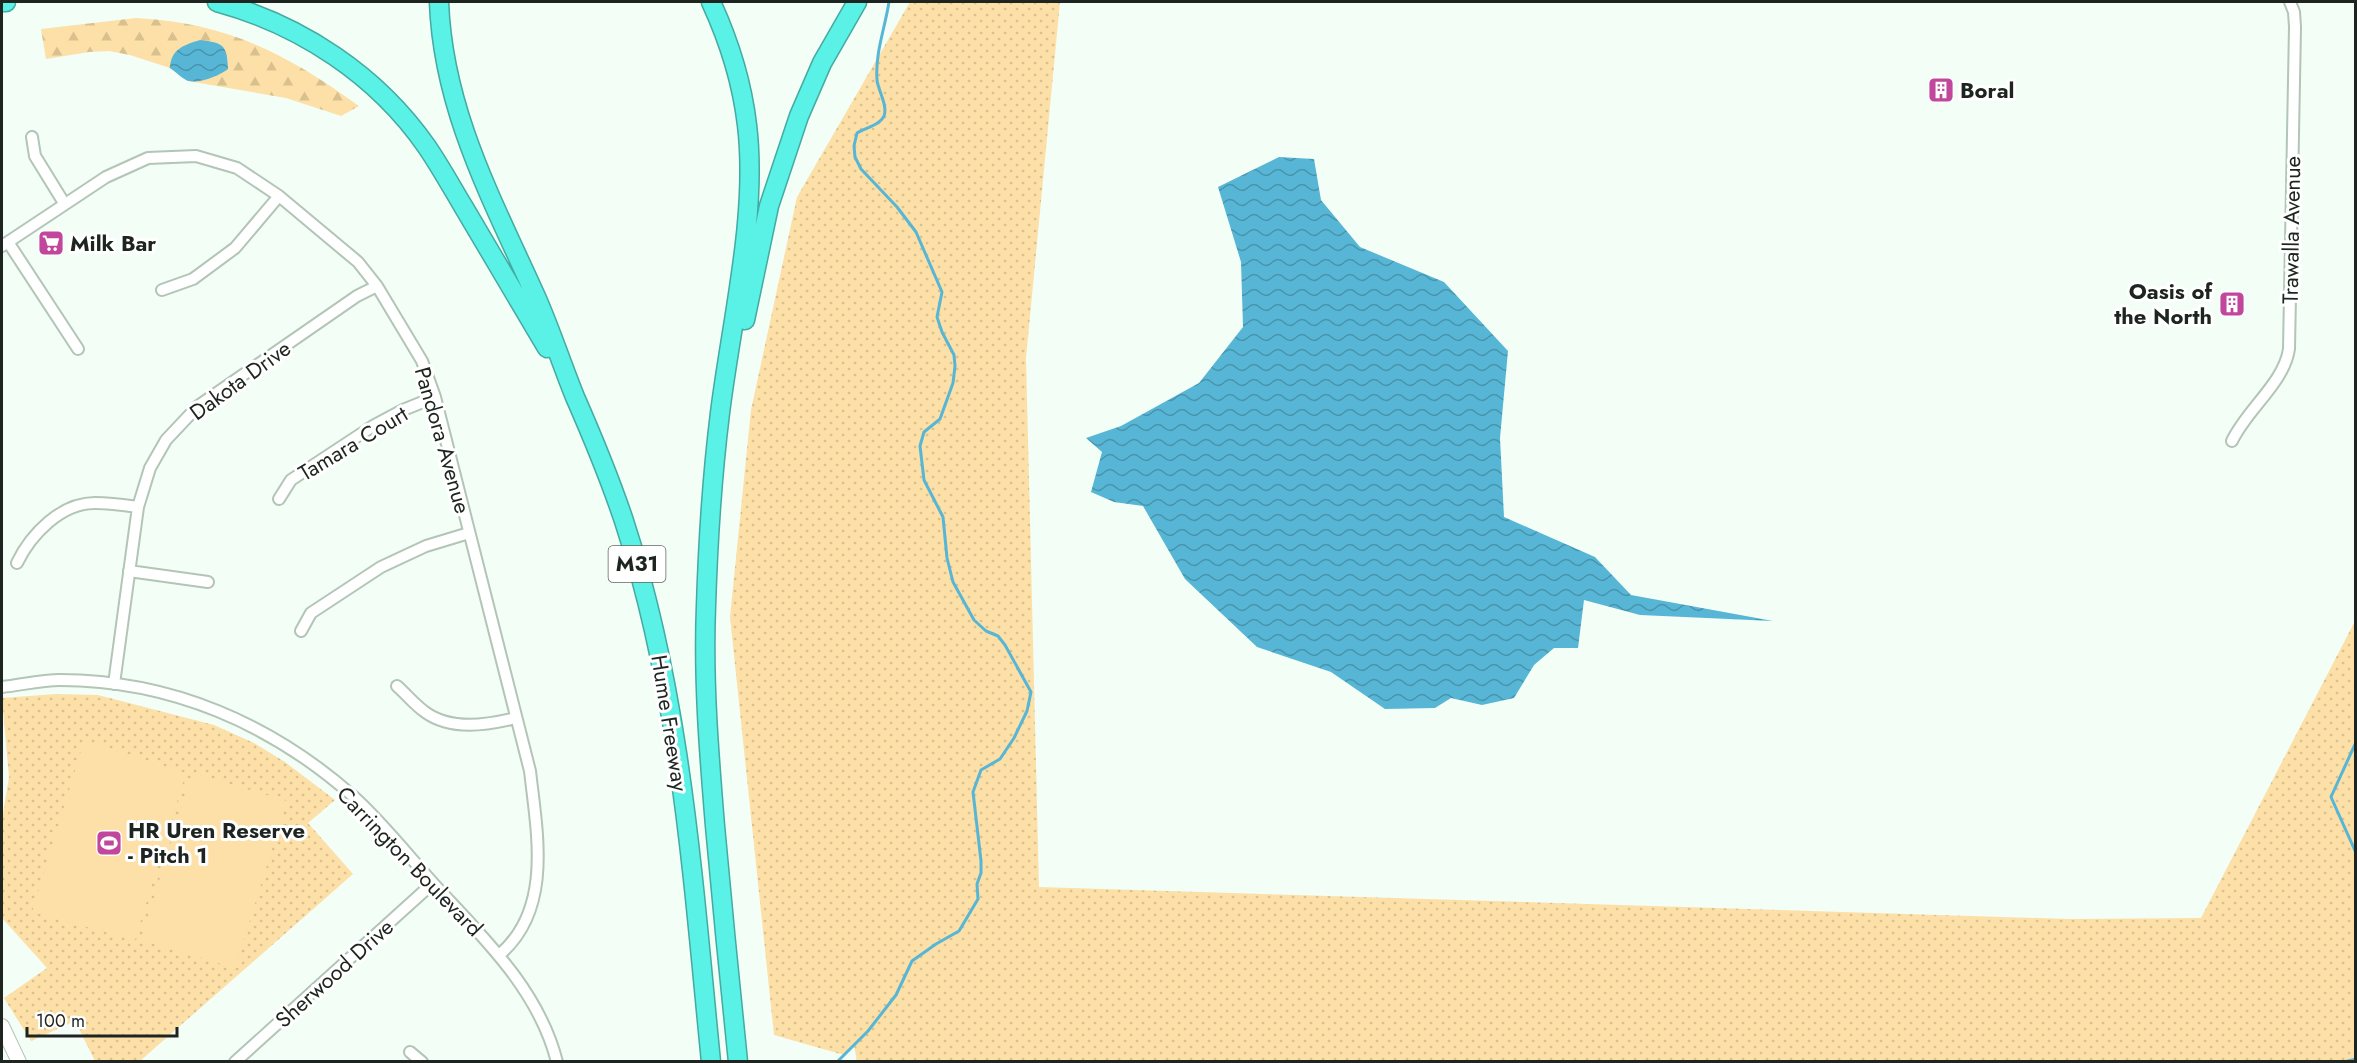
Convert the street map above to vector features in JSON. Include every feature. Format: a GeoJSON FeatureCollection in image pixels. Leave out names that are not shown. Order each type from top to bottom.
{"type":"FeatureCollection","features":[{"type":"Feature","properties":{"kind":"highway"},"geometry":{"type":"LineString","coordinates":[[217,2],[271,20],[322,47],[392,105],[427,147],[575,396]]}},
{"type":"Feature","properties":{"kind":"highway"},"geometry":{"type":"LineString","coordinates":[[439,2],[452,98],[466,142],[539,303],[575,396]]}},
{"type":"Feature","properties":{"kind":"highway"},"geometry":{"type":"LineString","coordinates":[[711,2],[723,27],[742,91],[750,168],[746,225],[720,414],[715,468]]}},
{"type":"Feature","properties":{"kind":"highway"},"geometry":{"type":"LineString","coordinates":[[715,468],[769,206],[799,116],[822,63],[856,2]]}},
{"type":"Feature","properties":{"kind":"highway","name":"Hume Freeway"},"geometry":{"type":"LineString","coordinates":[[575,396],[625,522],[661,663],[675,739],[711,1062]]}},
{"type":"Feature","properties":{"kind":"highway","name":"Hume Freeway"},"geometry":{"type":"LineString","coordinates":[[715,468],[706,604],[705,681],[716,834],[738,1062]]}},
{"type":"Feature","properties":{"kind":"street","name":"Trawalla Avenue"},"geometry":{"type":"LineString","coordinates":[[2232,441],[2244,418],[2282,373],[2289,349],[2295,27],[2294,12],[2290,2]]}},
{"type":"Feature","properties":{"kind":"street"},"geometry":{"type":"LineString","coordinates":[[33,137],[35,156],[64,203]]}},
{"type":"Feature","properties":{"kind":"street","name":"Pandora Avenue"},"geometry":{"type":"LineString","coordinates":[[5,244],[106,177],[147,158],[196,156],[237,168],[279,196],[358,262],[377,286],[422,361],[435,397],[530,771],[536,826],[537,883],[529,913],[518,931],[497,952]]}},
{"type":"Feature","properties":{"kind":"street"},"geometry":{"type":"LineString","coordinates":[[162,290],[192,279],[235,248],[279,196]]}},
{"type":"Feature","properties":{"kind":"street"},"geometry":{"type":"LineString","coordinates":[[5,244],[78,349]]}},
{"type":"Feature","properties":{"kind":"street","name":"Dakota Drive"},"geometry":{"type":"LineString","coordinates":[[114,684],[138,507],[150,468],[166,440],[198,406],[357,296],[377,286]]}},
{"type":"Feature","properties":{"kind":"street","name":"Tamara Court"},"geometry":{"type":"LineString","coordinates":[[279,499],[291,480],[373,426],[435,397]]}},
{"type":"Feature","properties":{"kind":"street"},"geometry":{"type":"LineString","coordinates":[[17,563],[26,544],[49,522],[70,508],[93,503],[138,507]]}},
{"type":"Feature","properties":{"kind":"street"},"geometry":{"type":"LineString","coordinates":[[301,631],[311,612],[381,567],[426,546],[469,533]]}},
{"type":"Feature","properties":{"kind":"street"},"geometry":{"type":"LineString","coordinates":[[129,571],[208,582]]}},
{"type":"Feature","properties":{"kind":"street","name":"Carrington Boulevard"},"geometry":{"type":"LineString","coordinates":[[2,687],[60,680],[114,684],[164,693],[218,710],[283,743],[357,800],[497,952],[526,990],[541,1020],[557,1062]]}},
{"type":"Feature","properties":{"kind":"street"},"geometry":{"type":"LineString","coordinates":[[397,686],[423,711],[436,719],[477,725],[516,718]]}},
{"type":"Feature","properties":{"kind":"street","name":"Sherwood Drive"},"geometry":{"type":"LineString","coordinates":[[236,1061],[433,883]]}},
{"type":"Feature","properties":{"kind":"street"},"geometry":{"type":"LineString","coordinates":[[2,1026],[19,1062]]}},
{"type":"Feature","properties":{"kind":"street"},"geometry":{"type":"LineString","coordinates":[[410,1052],[422,1062]]}},
{"type":"Feature","properties":{"kind":"green space"},"geometry":{"type":"Polygon","coordinates":[[[910,2],[1060,2],[1026,358],[1039,887],[2070,919],[2201,918],[2355,621],[2355,1061],[857,1062],[854,1045],[844,1055],[774,1035],[730,617],[751,410],[797,197],[910,2]]]}},
{"type":"Feature","properties":{"kind":"green space"},"geometry":{"type":"Polygon","coordinates":[[[136,18],[199,26],[254,44],[306,71],[359,106],[341,116],[286,98],[188,81],[170,68],[109,51],[46,59],[41,29],[136,18]]]}},
{"type":"Feature","properties":{"kind":"green space"},"geometry":{"type":"Polygon","coordinates":[[[56,694],[98,695],[214,725],[254,743],[285,762],[335,800],[308,823],[353,874],[140,1061],[95,1061],[75,1021],[31,1041],[4,998],[47,968],[2,918],[2,819],[9,777],[2,698],[56,694]]]}},
{"type":"Feature","properties":{"kind":"green space","name":"HR Uren Reserve - Pitch 1"},"geometry":{"type":"Polygon","coordinates":[[[84,741],[186,773],[135,940],[32,912],[84,741]]]}},
{"type":"Feature","properties":{"kind":"green space"},"geometry":{"type":"Polygon","coordinates":[[[192,773],[287,801],[235,968],[141,940],[192,773]]]}},
{"type":"Feature","properties":{"kind":"water"},"geometry":{"type":"Polygon","coordinates":[[[200,40],[222,46],[225,50],[228,69],[208,79],[186,80],[170,68],[173,56],[179,49],[200,40]]]}},
{"type":"Feature","properties":{"kind":"water"},"geometry":{"type":"Polygon","coordinates":[[[1279,157],[1314,159],[1321,200],[1360,247],[1444,282],[1508,351],[1500,438],[1504,517],[1595,557],[1631,595],[1773,621],[1640,615],[1584,600],[1578,648],[1554,648],[1534,665],[1514,698],[1482,705],[1451,698],[1435,708],[1385,709],[1331,672],[1257,647],[1185,579],[1143,506],[1114,502],[1091,492],[1102,452],[1086,438],[1121,426],[1199,383],[1243,327],[1241,262],[1218,187],[1279,157]]]}},
{"type":"Feature","properties":{"kind":"waterway"},"geometry":{"type":"LineString","coordinates":[[837,1062],[868,1031],[896,995],[912,961],[959,931],[978,899],[977,884],[981,873],[981,861],[973,792],[981,770],[1000,759],[1014,738],[1027,711],[1031,692],[1005,645],[998,636],[986,631],[974,620],[953,582],[947,558],[943,517],[924,480],[920,446],[924,432],[940,419],[953,383],[955,366],[954,355],[937,317],[942,292],[916,232],[897,207],[861,169],[855,157],[854,146],[857,133],[879,122],[885,112],[877,80],[877,70],[889,2]]}},
{"type":"Feature","properties":{"kind":"waterway"},"geometry":{"type":"LineString","coordinates":[[2356,742],[2331,797],[2356,853]]}},
{"type":"Feature","properties":{"kind":"waterway"},"geometry":{"type":"LineString","coordinates":[[2344,1062],[2356,1059]]}},
{"type":"Feature","properties":{"kind":"place","name":"Boral"},"geometry":{"type":"Point","coordinates":[1941,90]}},
{"type":"Feature","properties":{"kind":"place","name":"Milk Bar"},"geometry":{"type":"Point","coordinates":[51,243]}},
{"type":"Feature","properties":{"kind":"place","name":"Oasis of the North"},"geometry":{"type":"Point","coordinates":[2232,304]}},
{"type":"Feature","properties":{"kind":"place","name":"HR Uren Reserve - Pitch 1"},"geometry":{"type":"Point","coordinates":[109,843]}}]}
